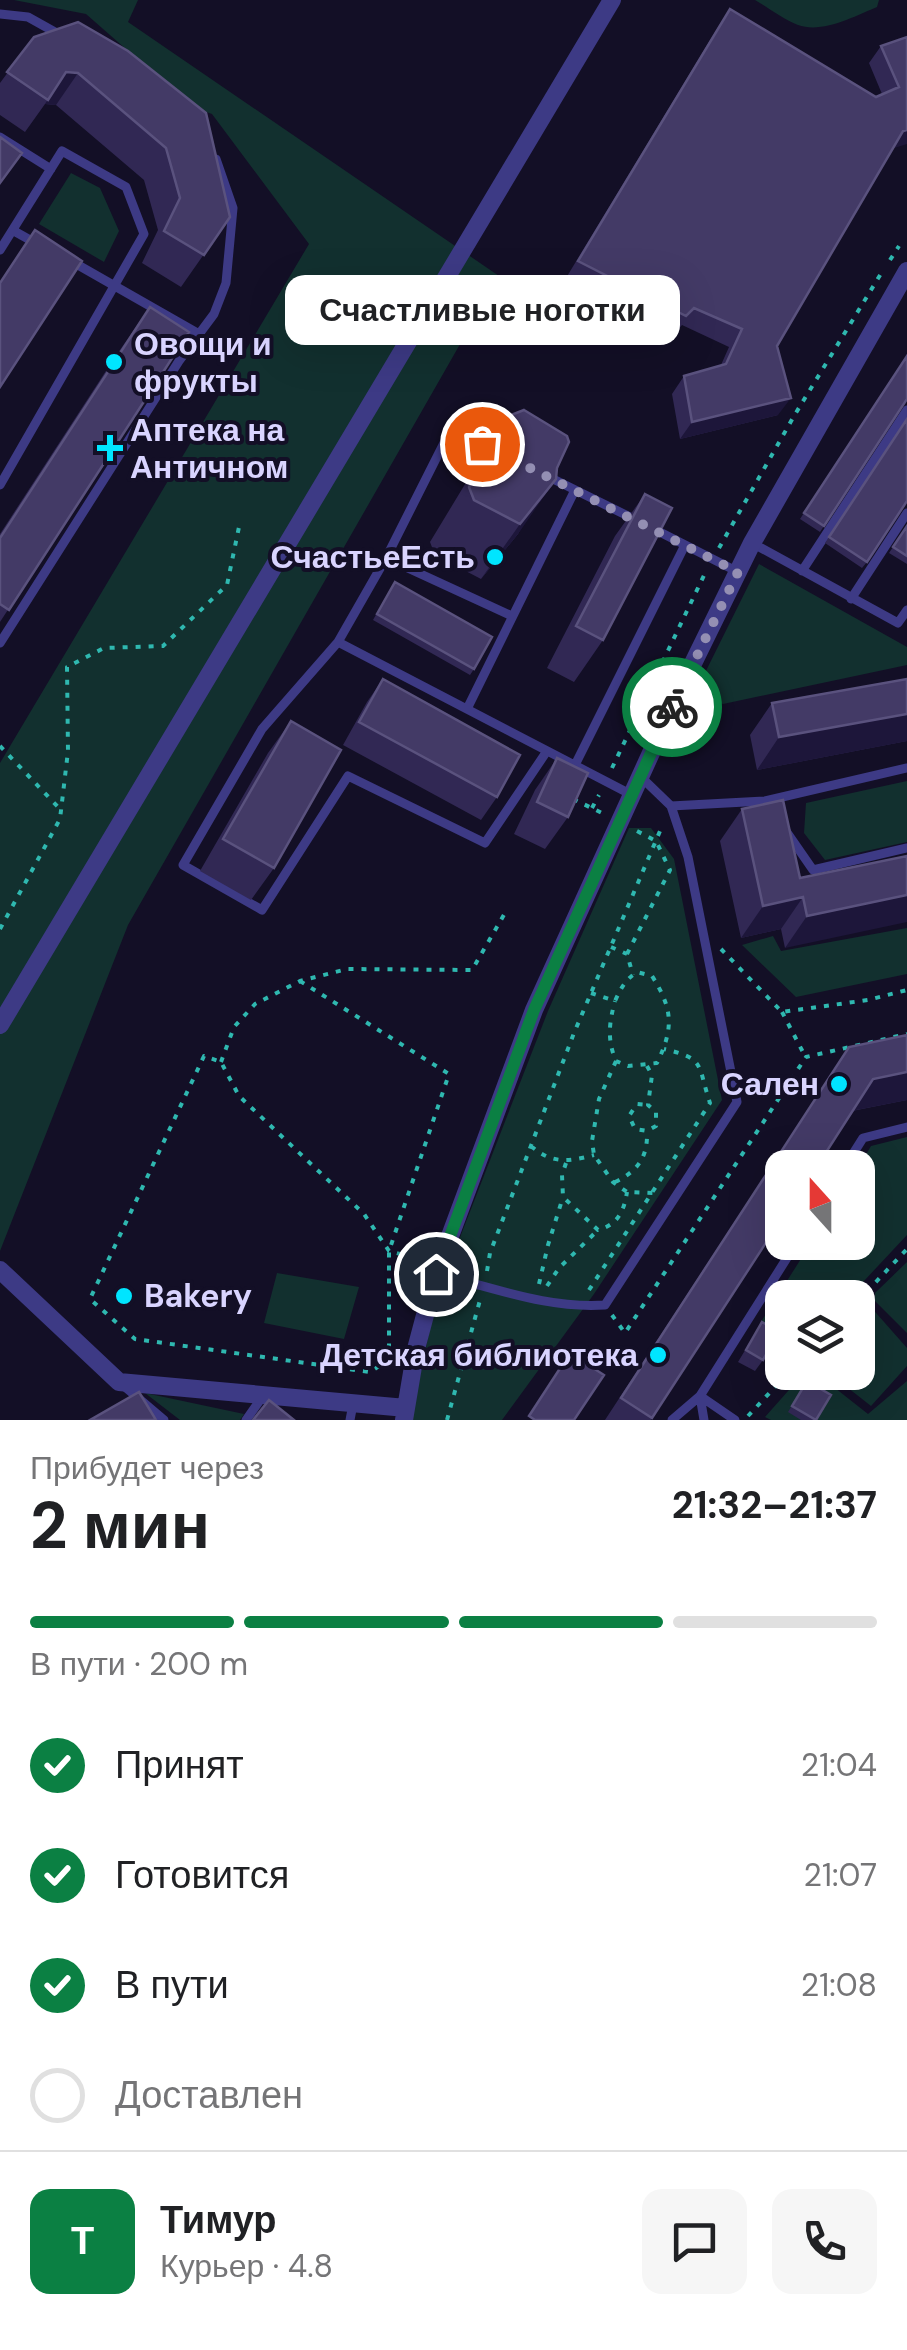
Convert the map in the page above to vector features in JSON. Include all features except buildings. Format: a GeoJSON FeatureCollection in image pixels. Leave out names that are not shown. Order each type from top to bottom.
{"type":"FeatureCollection","features":[{"type":"Feature","properties":{"kind":"street"},"geometry":{"type":"LineString","coordinates":[[0,1025],[612,0]]}},
{"type":"Feature","properties":{"kind":"street"},"geometry":{"type":"LineString","coordinates":[[0,1270],[118,1382],[264,1396],[351,1412],[405,1414],[416,1349],[437,1269],[534,1010],[752,543],[907,271]]}},
{"type":"Feature","properties":{"kind":"lane"},"geometry":{"type":"LineString","coordinates":[[0,14],[28,17],[69,40]]}},
{"type":"Feature","properties":{"kind":"lane"},"geometry":{"type":"LineString","coordinates":[[0,137],[51,169]]}},
{"type":"Feature","properties":{"kind":"lane"},"geometry":{"type":"LineString","coordinates":[[0,643],[214,314],[226,282],[233,208],[212,148]]}},
{"type":"Feature","properties":{"kind":"lane"},"geometry":{"type":"LineString","coordinates":[[0,250],[62,151],[126,187],[144,234],[0,485]]}},
{"type":"Feature","properties":{"kind":"lane"},"geometry":{"type":"LineString","coordinates":[[14,231],[48,249]]}},
{"type":"Feature","properties":{"kind":"lane"},"geometry":{"type":"LineString","coordinates":[[65,258],[199,334]]}},
{"type":"Feature","properties":{"kind":"lane"},"geometry":{"type":"LineString","coordinates":[[802,571],[907,410]]}},
{"type":"Feature","properties":{"kind":"lane"},"geometry":{"type":"LineString","coordinates":[[504,455],[452,429],[338,642],[262,728],[183,865],[262,910],[348,776],[485,844],[547,751]]}},
{"type":"Feature","properties":{"kind":"lane"},"geometry":{"type":"LineString","coordinates":[[539,472],[738,572]]}},
{"type":"Feature","properties":{"kind":"lane"},"geometry":{"type":"LineString","coordinates":[[466,709],[574,490]]}},
{"type":"Feature","properties":{"kind":"lane"},"geometry":{"type":"LineString","coordinates":[[851,598],[907,513]]}},
{"type":"Feature","properties":{"kind":"lane"},"geometry":{"type":"LineString","coordinates":[[752,543],[898,623],[907,610]]}},
{"type":"Feature","properties":{"kind":"lane"},"geometry":{"type":"LineString","coordinates":[[575,765],[685,545]]}},
{"type":"Feature","properties":{"kind":"lane"},"geometry":{"type":"LineString","coordinates":[[386,558],[512,616]]}},
{"type":"Feature","properties":{"kind":"lane"},"geometry":{"type":"LineString","coordinates":[[338,642],[632,796]]}},
{"type":"Feature","properties":{"kind":"lane"},"geometry":{"type":"LineString","coordinates":[[670,806],[765,800],[907,768]]}},
{"type":"Feature","properties":{"kind":"lane"},"geometry":{"type":"LineString","coordinates":[[437,1269],[516,1297],[572,1307],[605,1305],[737,1102],[688,857],[670,806],[641,777]]}},
{"type":"Feature","properties":{"kind":"lane"},"geometry":{"type":"LineString","coordinates":[[765,800],[813,870],[907,848]]}},
{"type":"Feature","properties":{"kind":"lane"},"geometry":{"type":"LineString","coordinates":[[855,1150],[862,1138],[907,1127]]}},
{"type":"Feature","properties":{"kind":"lane"},"geometry":{"type":"LineString","coordinates":[[672,1420],[700,1396],[785,1260]]}},
{"type":"Feature","properties":{"kind":"lane"},"geometry":{"type":"LineString","coordinates":[[118,1382],[164,1420]]}},
{"type":"Feature","properties":{"kind":"lane"},"geometry":{"type":"LineString","coordinates":[[246,1420],[264,1396]]}},
{"type":"Feature","properties":{"kind":"lane"},"geometry":{"type":"LineString","coordinates":[[700,1396],[704,1420]]}},
{"type":"Feature","properties":{"kind":"lane"},"geometry":{"type":"LineString","coordinates":[[700,1396],[735,1420]]}},
{"type":"Feature","properties":{"kind":"path"},"geometry":{"type":"LineString","coordinates":[[606,782],[712,559],[899,246]]}},
{"type":"Feature","properties":{"kind":"path"},"geometry":{"type":"LineString","coordinates":[[0,930],[60,819],[68,751],[67,667],[104,648],[163,646],[227,586],[239,528]]}},
{"type":"Feature","properties":{"kind":"path"},"geometry":{"type":"LineString","coordinates":[[0,746],[61,810]]}},
{"type":"Feature","properties":{"kind":"path"},"geometry":{"type":"LineString","coordinates":[[560,793],[620,822]]}},
{"type":"Feature","properties":{"kind":"path"},"geometry":{"type":"LineString","coordinates":[[448,1420],[490,1252],[591,993],[670,806]]}},
{"type":"Feature","properties":{"kind":"path"},"geometry":{"type":"LineString","coordinates":[[633,975],[627,954],[670,870],[656,841]]}},
{"type":"Feature","properties":{"kind":"path"},"geometry":{"type":"LineString","coordinates":[[221,1062],[234,1027],[255,1004],[300,981],[347,969],[472,970],[505,913]]}},
{"type":"Feature","properties":{"kind":"path"},"geometry":{"type":"LineString","coordinates":[[703,931],[782,1012],[806,1057]]}},
{"type":"Feature","properties":{"kind":"path"},"geometry":{"type":"LineString","coordinates":[[611,947],[627,954]]}},
{"type":"Feature","properties":{"kind":"path"},"geometry":{"type":"LineString","coordinates":[[637,972],[652,976],[667,1000],[670,1016],[664,1049],[657,1064],[616,1061],[609,1046],[615,1001],[625,980],[637,972]]}},
{"type":"Feature","properties":{"kind":"path"},"geometry":{"type":"LineString","coordinates":[[300,981],[449,1074],[389,1251],[389,1345],[384,1363],[370,1372],[135,1339],[90,1299],[204,1056],[221,1062],[240,1096],[364,1214],[389,1251],[437,1269]]}},
{"type":"Feature","properties":{"kind":"path"},"geometry":{"type":"LineString","coordinates":[[782,1012],[868,1000],[907,990]]}},
{"type":"Feature","properties":{"kind":"path"},"geometry":{"type":"LineString","coordinates":[[591,993],[615,1001]]}},
{"type":"Feature","properties":{"kind":"path"},"geometry":{"type":"LineString","coordinates":[[605,1305],[625,1333],[806,1057],[907,1034]]}},
{"type":"Feature","properties":{"kind":"path"},"geometry":{"type":"LineString","coordinates":[[584,1297],[710,1103],[696,1060],[664,1049]]}},
{"type":"Feature","properties":{"kind":"path"},"geometry":{"type":"LineString","coordinates":[[616,1061],[598,1098],[592,1141],[594,1156],[613,1182],[628,1192],[653,1193]]}},
{"type":"Feature","properties":{"kind":"path"},"geometry":{"type":"LineString","coordinates":[[613,1182],[639,1166],[648,1132],[656,1126],[657,1117],[648,1105],[652,1074],[646,1066]]}},
{"type":"Feature","properties":{"kind":"path"},"geometry":{"type":"LineString","coordinates":[[648,1105],[636,1104],[629,1116],[636,1129],[648,1132]]}},
{"type":"Feature","properties":{"kind":"path"},"geometry":{"type":"LineString","coordinates":[[531,1146],[544,1157],[566,1163],[594,1156]]}},
{"type":"Feature","properties":{"kind":"path"},"geometry":{"type":"LineString","coordinates":[[566,1163],[562,1175],[564,1197],[538,1282],[542,1293],[559,1268],[598,1230],[610,1227],[624,1210],[628,1192]]}},
{"type":"Feature","properties":{"kind":"path"},"geometry":{"type":"LineString","coordinates":[[564,1197],[598,1230]]}},
{"type":"Feature","properties":{"kind":"path"},"geometry":{"type":"LineString","coordinates":[[875,1283],[907,1249]]}},
{"type":"Feature","properties":{"kind":"path"},"geometry":{"type":"LineString","coordinates":[[744,1420],[772,1390]]}},
{"type":"Feature","properties":{"kind":"green space"},"geometry":{"type":"Polygon","coordinates":[[[14,0],[138,0],[128,22],[499,276],[128,925],[0,1251],[0,763],[309,244],[212,114],[198,109],[86,14],[14,0]]]}},
{"type":"Feature","properties":{"kind":"green space"},"geometry":{"type":"Polygon","coordinates":[[[755,0],[879,0],[877,7],[838,23],[807,27],[781,17],[755,0]]]}},
{"type":"Feature","properties":{"kind":"green space"},"geometry":{"type":"Polygon","coordinates":[[[71,173],[100,188],[119,231],[104,262],[39,224],[71,173]]]}},
{"type":"Feature","properties":{"kind":"green space"},"geometry":{"type":"Polygon","coordinates":[[[759,564],[907,647],[907,665],[723,704],[695,693],[759,564]]]}},
{"type":"Feature","properties":{"kind":"green space"},"geometry":{"type":"Polygon","coordinates":[[[907,781],[907,842],[825,860],[804,833],[806,803],[907,781]]]}},
{"type":"Feature","properties":{"kind":"green space"},"geometry":{"type":"Polygon","coordinates":[[[629,828],[651,828],[674,859],[722,1100],[594,1294],[502,1420],[411,1420],[436,1299],[548,1011],[629,828]]]}},
{"type":"Feature","properties":{"kind":"green space"},"geometry":{"type":"Polygon","coordinates":[[[907,928],[907,974],[796,997],[742,945],[773,936],[781,951],[907,928]]]}},
{"type":"Feature","properties":{"kind":"green space"},"geometry":{"type":"Polygon","coordinates":[[[907,1137],[907,1235],[865,1280],[788,1280],[800,1260],[875,1260],[875,1150],[869,1150],[871,1146],[907,1137]]]}},
{"type":"Feature","properties":{"kind":"green space"},"geometry":{"type":"Polygon","coordinates":[[[907,1262],[907,1333],[875,1301],[875,1293],[907,1262]]]}},
{"type":"Feature","properties":{"kind":"green space"},"geometry":{"type":"Polygon","coordinates":[[[277,1273],[359,1287],[344,1339],[264,1323],[277,1273]]]}},
{"type":"Feature","properties":{"kind":"green space"},"geometry":{"type":"Polygon","coordinates":[[[875,1312],[907,1348],[907,1366],[871,1406],[851,1390],[875,1390],[875,1312]]]}},
{"type":"Feature","properties":{"kind":"green space"},"geometry":{"type":"Polygon","coordinates":[[[907,1381],[907,1420],[765,1417],[789,1390],[838,1390],[868,1414],[907,1381]]]}},
{"type":"Feature","properties":{"kind":"green space"},"geometry":{"type":"Polygon","coordinates":[[[145,1393],[244,1414],[240,1420],[180,1420],[145,1393]]]}},
{"type":"Feature","properties":{"kind":"way so far"},"geometry":{"type":"LineString","coordinates":[[482,444],[738,572],[672,707]]}},
{"type":"Feature","properties":{"kind":"place","name":"Овощи и фрукты"},"geometry":{"type":"Point","coordinates":[114,362]}},
{"type":"Feature","properties":{"kind":"place","name":"Счастливые ноготки"},"geometry":{"type":"Point","coordinates":[482,444]}},
{"type":"Feature","properties":{"kind":"place","name":"Аптека на Античном"},"geometry":{"type":"Point","coordinates":[110,448]}},
{"type":"Feature","properties":{"kind":"place","name":"СчастьеЕсть"},"geometry":{"type":"Point","coordinates":[495,557]}},
{"type":"Feature","properties":{"kind":"place","name":"Сален"},"geometry":{"type":"Point","coordinates":[839,1084]}},
{"type":"Feature","properties":{"kind":"place","name":"Bakery"},"geometry":{"type":"Point","coordinates":[124,1296]}},
{"type":"Feature","properties":{"kind":"place","name":"Детская библиотека"},"geometry":{"type":"Point","coordinates":[658,1355]}},
{"type":"Feature","properties":{"kind":"route"},"geometry":{"type":"LineString","coordinates":[[436,1274],[534,1010],[672,707]]}}]}
